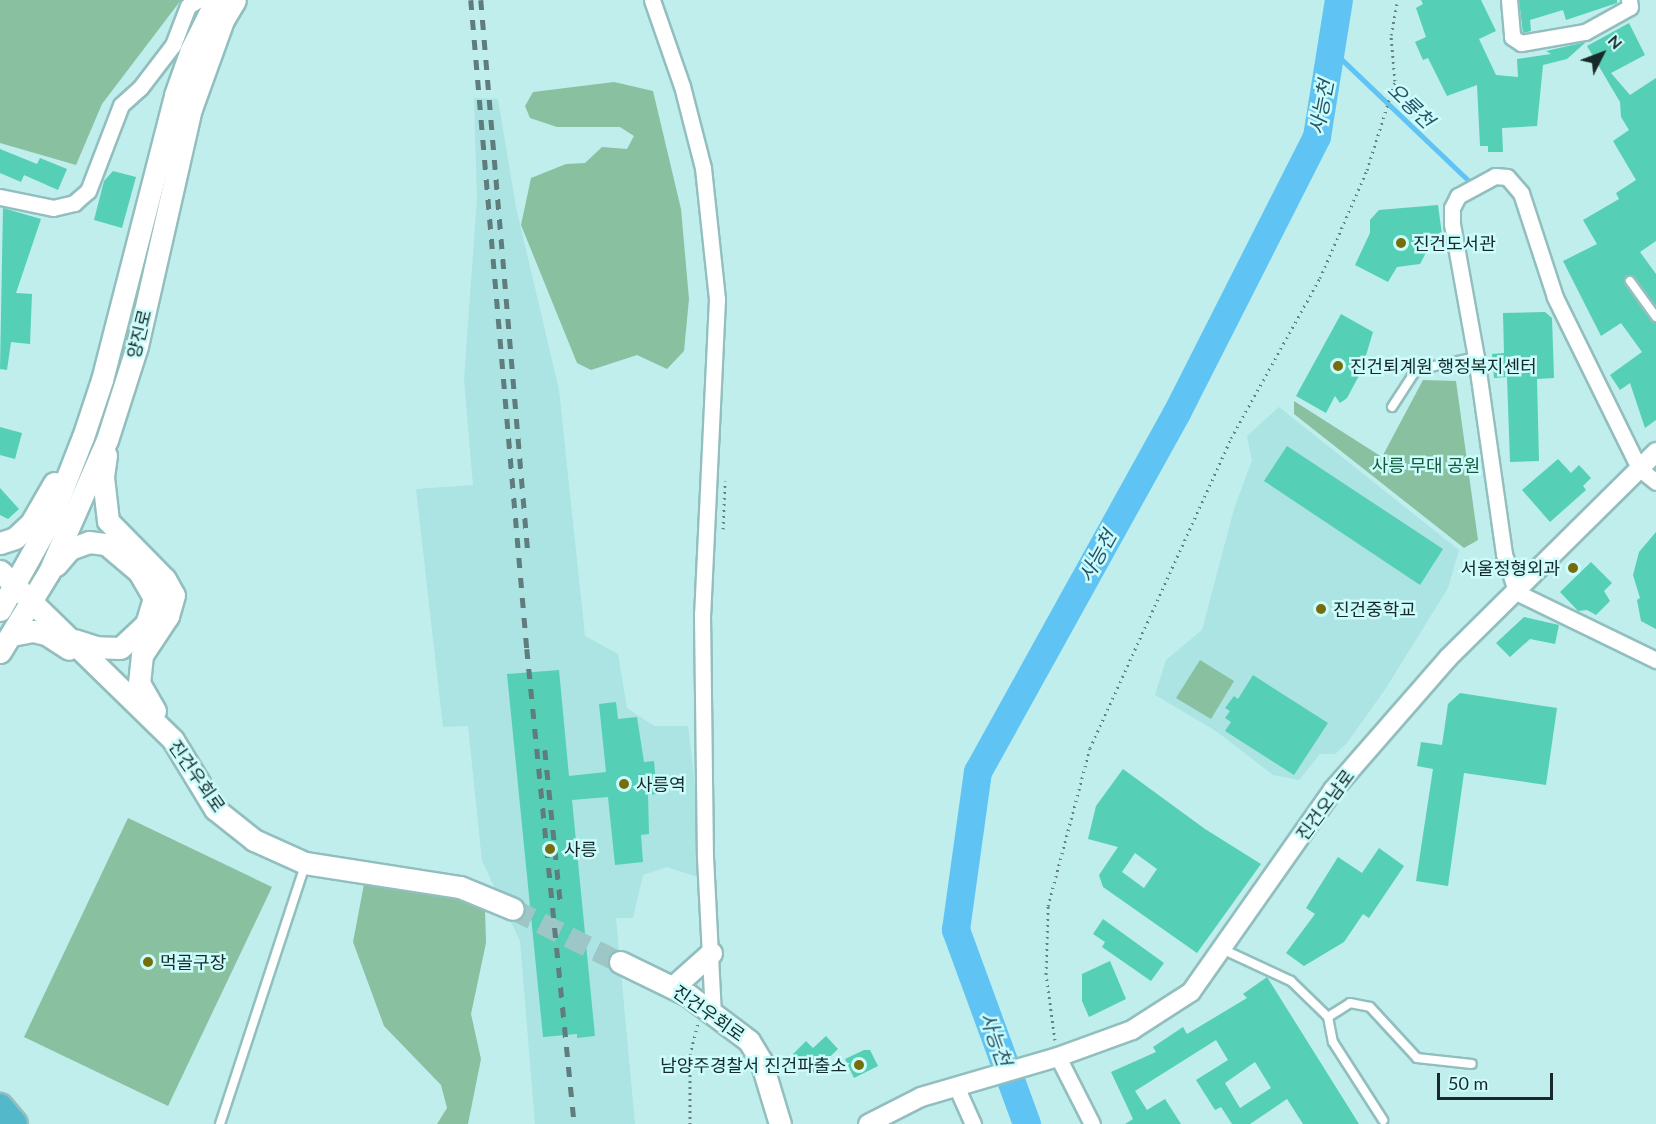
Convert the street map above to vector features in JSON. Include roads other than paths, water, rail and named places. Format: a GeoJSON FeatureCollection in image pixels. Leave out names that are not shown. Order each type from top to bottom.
{"type":"FeatureCollection","features":[{"type":"Feature","properties":{"kind":"highway"},"geometry":{"type":"LineString","coordinates":[[0,1106],[15,1124]]}},
{"type":"Feature","properties":{"kind":"main road","name":"양진로"},"geometry":{"type":"LineString","coordinates":[[0,610],[16,586],[50,521],[75,458],[102,380],[175,95],[191,50],[216,0]]}},
{"type":"Feature","properties":{"kind":"main road","name":"양진로"},"geometry":{"type":"LineString","coordinates":[[6,644],[49,572],[107,440],[137,346],[191,109],[223,20],[235,0]]}},
{"type":"Feature","properties":{"kind":"main road"},"geometry":{"type":"LineString","coordinates":[[107,440],[103,477],[108,521],[165,579],[174,595],[168,616],[142,655],[139,683],[173,740]]}},
{"type":"Feature","properties":{"kind":"main road"},"geometry":{"type":"LineString","coordinates":[[0,543],[15,538],[31,523],[60,473],[75,458]]}},
{"type":"Feature","properties":{"kind":"main road"},"geometry":{"type":"LineString","coordinates":[[49,572],[70,549],[90,542],[106,544],[120,553],[150,587],[153,608],[146,624],[120,648],[96,648],[72,639]]}},
{"type":"Feature","properties":{"kind":"main road","name":"진건우회로"},"geometry":{"type":"LineString","coordinates":[[0,571],[104,670],[173,740],[215,809],[254,840],[305,863],[460,887],[513,909]]}},
{"type":"Feature","properties":{"kind":"main road"},"geometry":{"type":"LineString","coordinates":[[6,644],[33,632],[46,634],[104,670]]}},
{"type":"Feature","properties":{"kind":"main road"},"geometry":{"type":"LineString","coordinates":[[673,987],[711,953]]}},
{"type":"Feature","properties":{"kind":"main road","name":"진건우회로"},"geometry":{"type":"LineString","coordinates":[[620,962],[673,987],[706,1018],[749,1041],[761,1061],[780,1124]]}},
{"type":"Feature","properties":{"kind":"main road"},"geometry":{"type":"LineString","coordinates":[[774,1103],[796,1124]]}},
{"type":"Feature","properties":{"kind":"street"},"geometry":{"type":"LineString","coordinates":[[0,197],[53,208],[74,203],[87,191],[121,105],[140,88],[173,45],[188,6],[198,0]]}},
{"type":"Feature","properties":{"kind":"street"},"geometry":{"type":"LineString","coordinates":[[652,0],[682,87],[703,168],[717,299],[702,614],[705,857],[711,953],[706,1018]]}},
{"type":"Feature","properties":{"kind":"street"},"geometry":{"type":"LineString","coordinates":[[1509,0],[1512,37],[1521,43],[1584,32],[1629,8],[1629,0]]}},
{"type":"Feature","properties":{"kind":"street"},"geometry":{"type":"LineString","coordinates":[[1656,482],[1639,468],[1555,297],[1521,193],[1508,177],[1488,179],[1458,196],[1452,208],[1452,224],[1476,357],[1504,554],[1516,592],[1656,660]]}},
{"type":"Feature","properties":{"kind":"street","name":"진건오남로"},"geometry":{"type":"LineString","coordinates":[[868,1124],[912,1101],[960,1084],[1052,1058],[1132,1030],[1191,992],[1334,790],[1448,658],[1656,452]]}},
{"type":"Feature","properties":{"kind":"street"},"geometry":{"type":"LineString","coordinates":[[1052,1058],[1092,1124]]}},
{"type":"Feature","properties":{"kind":"street"},"geometry":{"type":"LineString","coordinates":[[960,1084],[974,1124]]}},
{"type":"Feature","properties":{"kind":"lane"},"geometry":{"type":"LineString","coordinates":[[1630,281],[1656,317]]}},
{"type":"Feature","properties":{"kind":"lane"},"geometry":{"type":"LineString","coordinates":[[1392,407],[1416,370],[1476,357]]}},
{"type":"Feature","properties":{"kind":"lane"},"geometry":{"type":"LineString","coordinates":[[220,1124],[305,863]]}},
{"type":"Feature","properties":{"kind":"lane"},"geometry":{"type":"LineString","coordinates":[[1222,950],[1291,981],[1328,1017],[1334,1042],[1383,1120]]}},
{"type":"Feature","properties":{"kind":"lane"},"geometry":{"type":"LineString","coordinates":[[1328,1017],[1350,1003],[1370,1007],[1418,1058],[1473,1064]]}},
{"type":"Feature","properties":{"kind":"waterway","name":"사능천"},"geometry":{"type":"LineString","coordinates":[[1027,1124],[956,930],[978,772],[1177,413],[1317,137],[1339,0]]}},
{"type":"Feature","properties":{"kind":"waterway","name":"오룡천"},"geometry":{"type":"LineString","coordinates":[[1331,49],[1471,183]]}},
{"type":"Feature","properties":{"kind":"tunnel"},"geometry":{"type":"LineString","coordinates":[[513,909],[620,962]]}},
{"type":"Feature","properties":{"kind":"railway"},"geometry":{"type":"LineString","coordinates":[[471,0],[527,649],[574,1124]]}},
{"type":"Feature","properties":{"kind":"railway"},"geometry":{"type":"LineString","coordinates":[[481,0],[528,553]]}},
{"type":"Feature","properties":{"kind":"railway"},"geometry":{"type":"LineString","coordinates":[[545,750],[561,908]]}},
{"type":"Feature","properties":{"kind":"place","name":"진건도서관"},"geometry":{"type":"Point","coordinates":[1401,243]}},
{"type":"Feature","properties":{"kind":"place","name":"진건퇴계원 행정복지센터"},"geometry":{"type":"Point","coordinates":[1338,366]}},
{"type":"Feature","properties":{"kind":"place","name":"서울정형외과"},"geometry":{"type":"Point","coordinates":[1573,568]}},
{"type":"Feature","properties":{"kind":"place","name":"진건중학교"},"geometry":{"type":"Point","coordinates":[1321,609]}},
{"type":"Feature","properties":{"kind":"place","name":"사릉역"},"geometry":{"type":"Point","coordinates":[624,784]}},
{"type":"Feature","properties":{"kind":"place","name":"사릉"},"geometry":{"type":"Point","coordinates":[550,849]}},
{"type":"Feature","properties":{"kind":"place","name":"먹골구장"},"geometry":{"type":"Point","coordinates":[148,962]}},
{"type":"Feature","properties":{"kind":"place","name":"남양주경찰서 진건파출소"},"geometry":{"type":"Point","coordinates":[859,1065]}},
{"type":"Feature","properties":{"kind":"park label","name":"사릉 무대 공원"},"geometry":{"type":"Point","coordinates":[1426,465]}}]}
